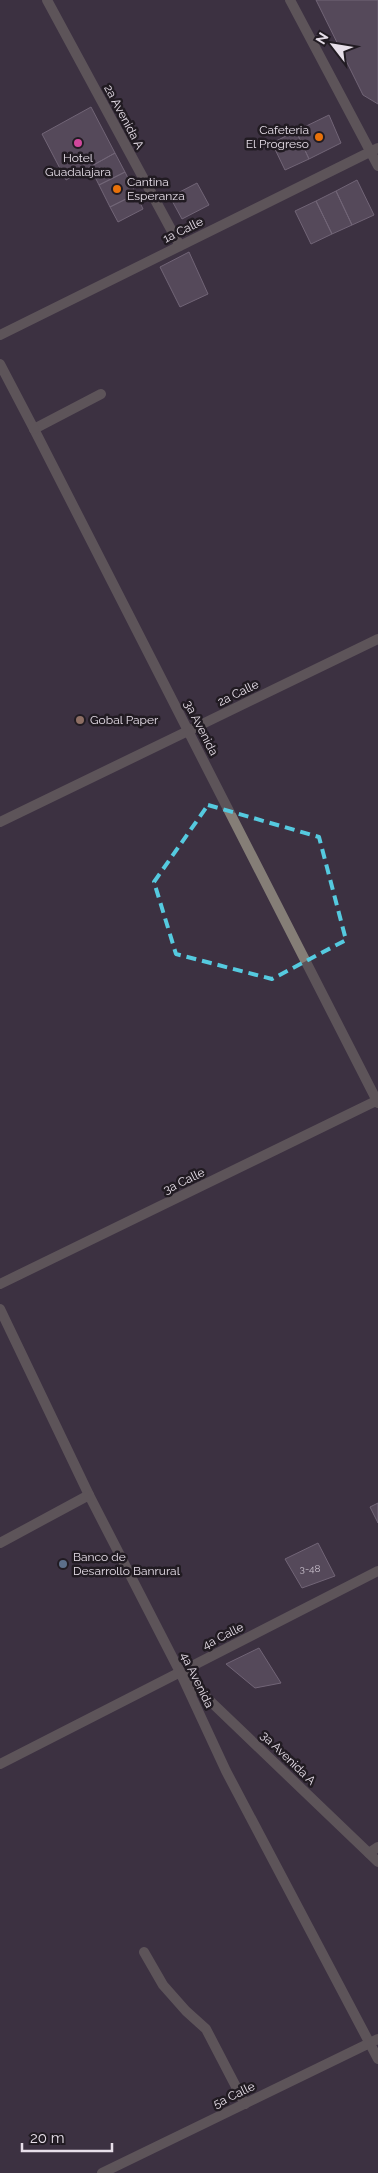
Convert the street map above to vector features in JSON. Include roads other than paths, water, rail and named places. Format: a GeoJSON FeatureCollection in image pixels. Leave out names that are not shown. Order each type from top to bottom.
{"type":"FeatureCollection","features":[{"type":"Feature","properties":{"kind":"street","name":"2a Avenida A"},"geometry":{"type":"LineString","coordinates":[[47,0],[180,246]]}},
{"type":"Feature","properties":{"kind":"street"},"geometry":{"type":"LineString","coordinates":[[290,0],[374,150],[378,166]]}},
{"type":"Feature","properties":{"kind":"street","name":"1a Calle"},"geometry":{"type":"LineString","coordinates":[[0,335],[374,150]]}},
{"type":"Feature","properties":{"kind":"street","name":"3a Avenida"},"geometry":{"type":"LineString","coordinates":[[0,364],[378,1102]]}},
{"type":"Feature","properties":{"kind":"street"},"geometry":{"type":"LineString","coordinates":[[34,430],[101,394]]}},
{"type":"Feature","properties":{"kind":"street","name":"2a Calle"},"geometry":{"type":"LineString","coordinates":[[0,822],[378,639]]}},
{"type":"Feature","properties":{"kind":"street","name":"3a Calle"},"geometry":{"type":"LineString","coordinates":[[0,1284],[378,1102]]}},
{"type":"Feature","properties":{"kind":"street","name":"4a Avenida"},"geometry":{"type":"LineString","coordinates":[[0,1309],[89,1495],[180,1672],[226,1771],[374,2041],[378,2059]]}},
{"type":"Feature","properties":{"kind":"street"},"geometry":{"type":"LineString","coordinates":[[0,1543],[89,1495]]}},
{"type":"Feature","properties":{"kind":"street","name":"4a Calle"},"geometry":{"type":"LineString","coordinates":[[0,1764],[378,1571]]}},
{"type":"Feature","properties":{"kind":"street","name":"3a Avenida A"},"geometry":{"type":"LineString","coordinates":[[180,1672],[374,1850],[378,1862]]}},
{"type":"Feature","properties":{"kind":"street"},"geometry":{"type":"LineString","coordinates":[[144,1952],[163,1985],[206,2030],[245,2104]]}},
{"type":"Feature","properties":{"kind":"street","name":"5a Calle"},"geometry":{"type":"LineString","coordinates":[[102,2173],[374,2041]]}},
{"type":"Feature","properties":{"kind":"place","name":"Cafeteria El Progreso"},"geometry":{"type":"Point","coordinates":[319,137]}},
{"type":"Feature","properties":{"kind":"place","name":"Hotel Guadalajara"},"geometry":{"type":"Point","coordinates":[78,143]}},
{"type":"Feature","properties":{"kind":"place","name":"Cantina Esperanza"},"geometry":{"type":"Point","coordinates":[117,189]}},
{"type":"Feature","properties":{"kind":"place","name":"Gobal Paper"},"geometry":{"type":"Point","coordinates":[80,720]}},
{"type":"Feature","properties":{"kind":"place","name":"Banco de Desarrollo Banrural"},"geometry":{"type":"Point","coordinates":[63,1564]}}]}
